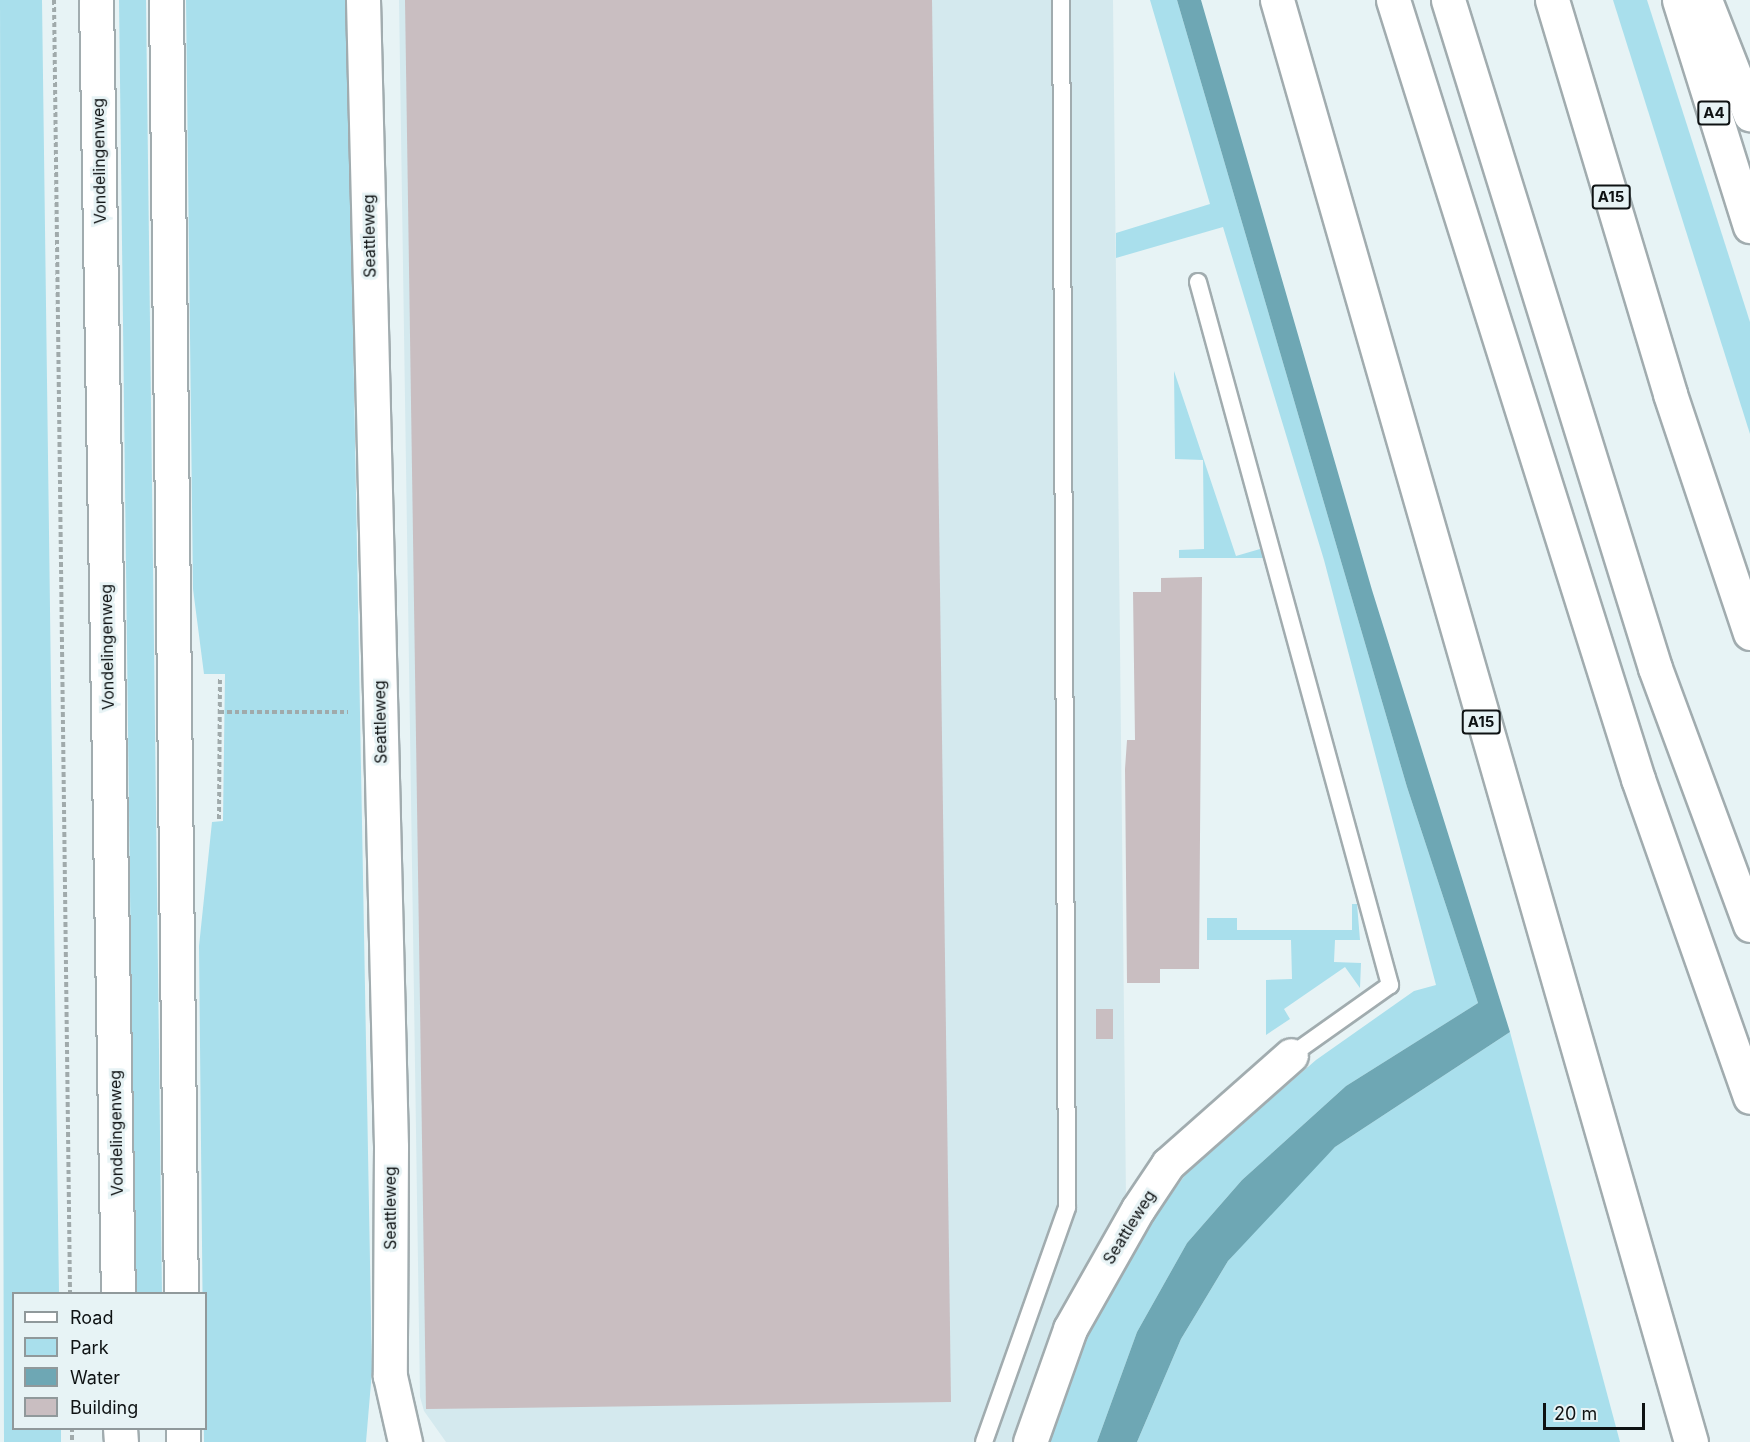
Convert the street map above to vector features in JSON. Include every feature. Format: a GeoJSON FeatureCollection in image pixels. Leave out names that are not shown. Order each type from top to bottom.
{"type":"FeatureCollection","features":[{"type":"Feature","properties":{"kind":"main road","name":"Vondelingenweg"},"geometry":{"type":"LineString","coordinates":[[96,0],[118,1292]]}},
{"type":"Feature","properties":{"kind":"main road"},"geometry":{"type":"LineString","coordinates":[[166,0],[181,1292]]}},
{"type":"Feature","properties":{"kind":"main road","name":"Seattleweg"},"geometry":{"type":"LineString","coordinates":[[363,0],[380,712],[390,1376],[405,1442]]}},
{"type":"Feature","properties":{"kind":"main road","name":"A15"},"geometry":{"type":"LineString","coordinates":[[1277,0],[1691,1442]]}},
{"type":"Feature","properties":{"kind":"main road"},"geometry":{"type":"LineString","coordinates":[[1393,0],[1638,779],[1750,1097]]}},
{"type":"Feature","properties":{"kind":"main road"},"geometry":{"type":"LineString","coordinates":[[1448,0],[1655,668],[1750,925]]}},
{"type":"Feature","properties":{"kind":"main road","name":"A15"},"geometry":{"type":"LineString","coordinates":[[1552,0],[1670,394],[1750,633]]}},
{"type":"Feature","properties":{"kind":"main road","name":"A4"},"geometry":{"type":"LineString","coordinates":[[1678,0],[1750,226]]}},
{"type":"Feature","properties":{"kind":"main road"},"geometry":{"type":"LineString","coordinates":[[1705,0],[1750,114]]}},
{"type":"Feature","properties":{"kind":"main road"},"geometry":{"type":"LineString","coordinates":[[1670,394],[1750,591]]}},
{"type":"Feature","properties":{"kind":"main road","name":"Seattleweg"},"geometry":{"type":"LineString","coordinates":[[1030,1442],[1070,1329],[1138,1209],[1183,1150],[1291,1055]]}},
{"type":"Feature","properties":{"kind":"lane"},"geometry":{"type":"LineString","coordinates":[[984,1442],[1067,1208],[1061,0]]}},
{"type":"Feature","properties":{"kind":"lane"},"geometry":{"type":"LineString","coordinates":[[1198,282],[1390,985],[1291,1055]]}},
{"type":"Feature","properties":{"kind":"path"},"geometry":{"type":"LineString","coordinates":[[54,0],[70,1292]]}},
{"type":"Feature","properties":{"kind":"path"},"geometry":{"type":"LineString","coordinates":[[219,819],[220,679]]}},
{"type":"Feature","properties":{"kind":"path"},"geometry":{"type":"LineString","coordinates":[[220,712],[380,712]]}},
{"type":"Feature","properties":{"kind":"shaded area"},"geometry":{"type":"Polygon","coordinates":[[[399,0],[1113,0],[1126,1199],[1054,1320],[1013,1442],[446,1442],[424,1411],[420,1397],[399,0]]]}},
{"type":"Feature","properties":{"kind":"green space"},"geometry":{"type":"Polygon","coordinates":[[[0,0],[42,0],[59,1292],[12,1292],[12,1430],[61,1430],[61,1442],[4,1442],[0,0]]]}},
{"type":"Feature","properties":{"kind":"green space"},"geometry":{"type":"Polygon","coordinates":[[[119,0],[146,0],[162,1292],[135,1292],[119,0]]]}},
{"type":"Feature","properties":{"kind":"green space"},"geometry":{"type":"Polygon","coordinates":[[[186,0],[347,0],[372,1371],[366,1442],[204,1442],[204,1430],[207,1430],[207,1292],[202,1292],[199,946],[212,822],[223,821],[225,674],[204,674],[193,589],[186,0]]]}},
{"type":"Feature","properties":{"kind":"green space"},"geometry":{"type":"Polygon","coordinates":[[[1150,0],[1177,0],[1407,787],[1478,1003],[1346,1086],[1242,1180],[1187,1243],[1137,1332],[1097,1442],[1048,1442],[1087,1335],[1146,1229],[1188,1171],[1316,1060],[1414,991],[1436,985],[1324,560],[1223,227],[1116,258],[1116,233],[1210,204],[1150,0]]]}},
{"type":"Feature","properties":{"kind":"green space"},"geometry":{"type":"Polygon","coordinates":[[[1613,0],[1647,0],[1750,322],[1750,434],[1613,0]]]}},
{"type":"Feature","properties":{"kind":"green space"},"geometry":{"type":"Polygon","coordinates":[[[1174,371],[1236,556],[1260,549],[1264,558],[1179,558],[1179,550],[1204,549],[1203,460],[1175,459],[1174,371]]]}},
{"type":"Feature","properties":{"kind":"green space"},"geometry":{"type":"Polygon","coordinates":[[[1352,904],[1357,904],[1360,940],[1335,940],[1334,962],[1361,963],[1360,988],[1345,967],[1284,1009],[1290,1019],[1266,1035],[1266,980],[1292,979],[1291,940],[1207,940],[1207,918],[1237,918],[1237,930],[1352,930],[1352,904]]]}},
{"type":"Feature","properties":{"kind":"green space"},"geometry":{"type":"Polygon","coordinates":[[[1510,1032],[1620,1442],[1137,1442],[1181,1339],[1228,1261],[1289,1192],[1335,1147],[1510,1032]]]}},
{"type":"Feature","properties":{"kind":"water"},"geometry":{"type":"Polygon","coordinates":[[[1177,0],[1201,0],[1372,590],[1510,1032],[1335,1147],[1228,1261],[1181,1339],[1137,1442],[1097,1442],[1137,1332],[1187,1243],[1242,1180],[1346,1086],[1478,1003],[1407,787],[1177,0]]]}},
{"type":"Feature","properties":{"kind":"building"},"geometry":{"type":"Polygon","coordinates":[[[405,0],[932,0],[951,1402],[426,1409],[405,0]]]}},
{"type":"Feature","properties":{"kind":"building"},"geometry":{"type":"Polygon","coordinates":[[[1202,577],[1199,969],[1160,969],[1160,983],[1127,983],[1125,769],[1127,740],[1135,740],[1133,592],[1161,592],[1161,578],[1202,577]]]}},
{"type":"Feature","properties":{"kind":"building"},"geometry":{"type":"Polygon","coordinates":[[[1096,1009],[1113,1009],[1113,1039],[1096,1039],[1096,1009]]]}}]}
